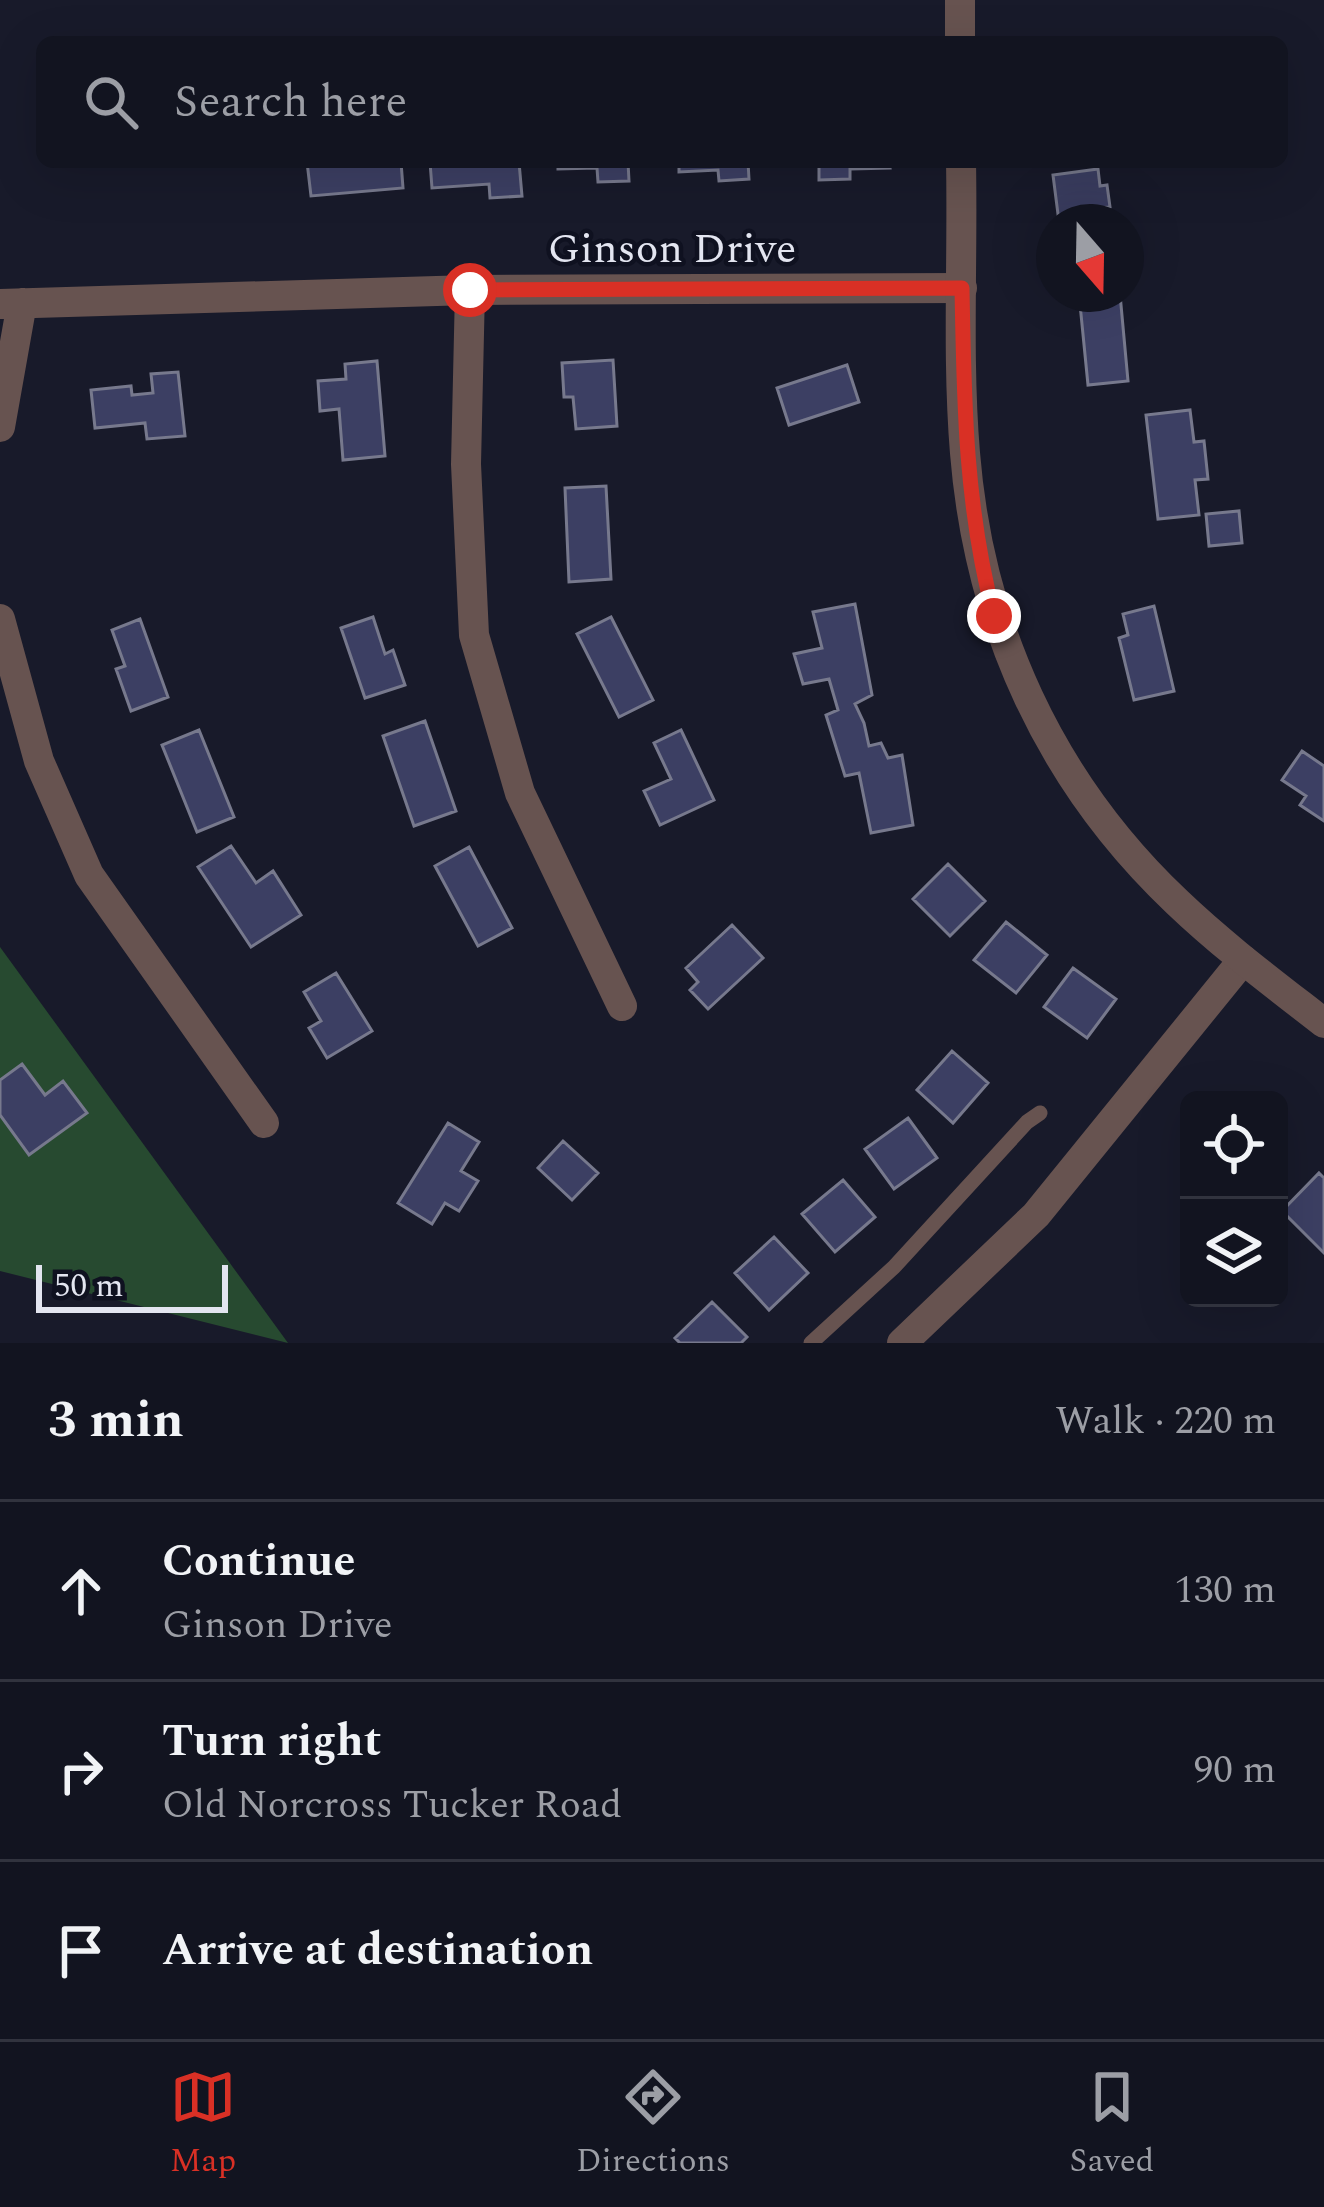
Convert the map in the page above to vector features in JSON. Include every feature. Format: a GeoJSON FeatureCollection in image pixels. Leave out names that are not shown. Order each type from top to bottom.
{"type":"FeatureCollection","features":[{"type":"Feature","properties":{"kind":"street"},"geometry":{"type":"LineString","coordinates":[[960,0],[960,36]]}},
{"type":"Feature","properties":{"kind":"street"},"geometry":{"type":"LineString","coordinates":[[961,168],[964,451],[977,552],[1015,673],[1048,741],[1099,816],[1174,900],[1324,1023]]}},
{"type":"Feature","properties":{"kind":"street","name":"Ginson Drive"},"geometry":{"type":"LineString","coordinates":[[0,427],[11,303],[470,290],[962,288]]}},
{"type":"Feature","properties":{"kind":"street"},"geometry":{"type":"LineString","coordinates":[[470,290],[466,464],[474,635],[520,793],[622,1006]]}},
{"type":"Feature","properties":{"kind":"street"},"geometry":{"type":"LineString","coordinates":[[0,620],[39,761],[89,875],[264,1123]]}},
{"type":"Feature","properties":{"kind":"street"},"geometry":{"type":"LineString","coordinates":[[902,1343],[1036,1215],[1244,960]]}},
{"type":"Feature","properties":{"kind":"lane"},"geometry":{"type":"LineString","coordinates":[[811,1343],[893,1267],[1040,1113]]}},
{"type":"Feature","properties":{"kind":"green space"},"geometry":{"type":"Polygon","coordinates":[[[0,947],[288,1343],[0,1271],[0,947]]]}},
{"type":"Feature","properties":{"kind":"building"},"geometry":{"type":"Polygon","coordinates":[[[308,168],[401,168],[403,188],[311,196],[308,168]]]}},
{"type":"Feature","properties":{"kind":"building"},"geometry":{"type":"Polygon","coordinates":[[[430,168],[520,168],[522,196],[490,198],[489,184],[432,188],[430,168]]]}},
{"type":"Feature","properties":{"kind":"building"},"geometry":{"type":"Polygon","coordinates":[[[597,168],[628,168],[629,181],[598,182],[597,168]]]}},
{"type":"Feature","properties":{"kind":"building"},"geometry":{"type":"Polygon","coordinates":[[[679,168],[748,168],[749,179],[719,181],[718,170],[679,172],[679,168]]]}},
{"type":"Feature","properties":{"kind":"building"},"geometry":{"type":"Polygon","coordinates":[[[819,168],[890,168],[850,169],[850,179],[819,180],[819,168]]]}},
{"type":"Feature","properties":{"kind":"building"},"geometry":{"type":"Polygon","coordinates":[[[1098,169],[1110,204],[1057,204],[1053,175],[1098,169]]]}},
{"type":"Feature","properties":{"kind":"building"},"geometry":{"type":"Polygon","coordinates":[[[1081,312],[1122,312],[1128,381],[1088,385],[1081,312]]]}},
{"type":"Feature","properties":{"kind":"building"},"geometry":{"type":"Polygon","coordinates":[[[613,360],[617,426],[576,429],[573,397],[564,397],[562,363],[613,360]]]}},
{"type":"Feature","properties":{"kind":"building"},"geometry":{"type":"Polygon","coordinates":[[[377,361],[385,456],[343,460],[339,409],[320,411],[318,381],[346,379],[345,364],[377,361]]]}},
{"type":"Feature","properties":{"kind":"building"},"geometry":{"type":"Polygon","coordinates":[[[847,365],[859,402],[789,425],[777,388],[847,365]]]}},
{"type":"Feature","properties":{"kind":"building"},"geometry":{"type":"Polygon","coordinates":[[[178,372],[185,436],[147,439],[145,423],[95,428],[91,390],[131,386],[132,395],[153,393],[151,374],[178,372]]]}},
{"type":"Feature","properties":{"kind":"building"},"geometry":{"type":"Polygon","coordinates":[[[1190,410],[1194,442],[1204,441],[1208,479],[1195,480],[1199,515],[1158,519],[1146,415],[1190,410]]]}},
{"type":"Feature","properties":{"kind":"building"},"geometry":{"type":"Polygon","coordinates":[[[606,486],[611,579],[569,582],[565,488],[606,486]]]}},
{"type":"Feature","properties":{"kind":"building"},"geometry":{"type":"Polygon","coordinates":[[[1239,511],[1242,543],[1209,546],[1206,514],[1239,511]]]}},
{"type":"Feature","properties":{"kind":"building"},"geometry":{"type":"Polygon","coordinates":[[[855,604],[872,695],[855,704],[869,746],[881,743],[888,758],[902,755],[913,825],[871,833],[859,773],[845,776],[826,715],[838,710],[829,679],[803,684],[794,654],[822,648],[813,612],[855,604]]]}},
{"type":"Feature","properties":{"kind":"building"},"geometry":{"type":"Polygon","coordinates":[[[1154,606],[1174,691],[1134,700],[1119,638],[1128,635],[1123,614],[1154,606]]]}},
{"type":"Feature","properties":{"kind":"building"},"geometry":{"type":"Polygon","coordinates":[[[373,617],[385,654],[393,650],[405,685],[365,698],[341,628],[373,617]]]}},
{"type":"Feature","properties":{"kind":"building"},"geometry":{"type":"Polygon","coordinates":[[[611,617],[653,700],[619,717],[577,634],[611,617]]]}},
{"type":"Feature","properties":{"kind":"building"},"geometry":{"type":"Polygon","coordinates":[[[140,619],[168,697],[131,711],[116,669],[125,666],[112,630],[140,619]]]}},
{"type":"Feature","properties":{"kind":"building"},"geometry":{"type":"Polygon","coordinates":[[[425,721],[456,811],[414,826],[383,736],[425,721]]]}},
{"type":"Feature","properties":{"kind":"building"},"geometry":{"type":"Polygon","coordinates":[[[199,730],[234,817],[197,832],[162,745],[199,730]]]}},
{"type":"Feature","properties":{"kind":"building"},"geometry":{"type":"Polygon","coordinates":[[[681,730],[714,800],[660,825],[644,791],[671,779],[654,743],[681,730]]]}},
{"type":"Feature","properties":{"kind":"building"},"geometry":{"type":"Polygon","coordinates":[[[1302,751],[1324,766],[1324,821],[1300,805],[1306,796],[1282,780],[1302,751]]]}},
{"type":"Feature","properties":{"kind":"building"},"geometry":{"type":"Polygon","coordinates":[[[231,846],[256,883],[273,871],[301,915],[251,947],[198,867],[231,846]]]}},
{"type":"Feature","properties":{"kind":"building"},"geometry":{"type":"Polygon","coordinates":[[[469,847],[512,928],[478,946],[435,866],[469,847]]]}},
{"type":"Feature","properties":{"kind":"building"},"geometry":{"type":"Polygon","coordinates":[[[948,864],[985,901],[950,936],[913,899],[948,864]]]}},
{"type":"Feature","properties":{"kind":"building"},"geometry":{"type":"Polygon","coordinates":[[[1006,922],[1047,955],[1016,993],[974,960],[1006,922]]]}},
{"type":"Feature","properties":{"kind":"building"},"geometry":{"type":"Polygon","coordinates":[[[732,925],[763,958],[708,1009],[690,990],[698,982],[686,968],[732,925]]]}},
{"type":"Feature","properties":{"kind":"building"},"geometry":{"type":"Polygon","coordinates":[[[1073,968],[1116,999],[1087,1038],[1044,1007],[1073,968]]]}},
{"type":"Feature","properties":{"kind":"building"},"geometry":{"type":"Polygon","coordinates":[[[336,973],[372,1031],[327,1058],[309,1028],[321,1021],[304,992],[336,973]]]}},
{"type":"Feature","properties":{"kind":"building"},"geometry":{"type":"Polygon","coordinates":[[[952,1051],[988,1083],[953,1123],[917,1090],[952,1051]]]}},
{"type":"Feature","properties":{"kind":"building"},"geometry":{"type":"Polygon","coordinates":[[[22,1064],[45,1095],[63,1081],[87,1113],[29,1155],[0,1115],[0,1080],[22,1064]]]}},
{"type":"Feature","properties":{"kind":"building"},"geometry":{"type":"Polygon","coordinates":[[[908,1118],[937,1158],[894,1189],[865,1149],[908,1118]]]}},
{"type":"Feature","properties":{"kind":"building"},"geometry":{"type":"Polygon","coordinates":[[[448,1123],[479,1142],[461,1171],[478,1181],[459,1211],[445,1203],[432,1224],[398,1203],[448,1123]]]}},
{"type":"Feature","properties":{"kind":"building"},"geometry":{"type":"Polygon","coordinates":[[[563,1141],[598,1173],[572,1200],[538,1168],[563,1141]]]}},
{"type":"Feature","properties":{"kind":"building"},"geometry":{"type":"Polygon","coordinates":[[[1319,1173],[1324,1178],[1324,1253],[1288,1217],[1288,1205],[1319,1173]]]}},
{"type":"Feature","properties":{"kind":"building"},"geometry":{"type":"Polygon","coordinates":[[[843,1180],[875,1217],[835,1252],[802,1214],[843,1180]]]}},
{"type":"Feature","properties":{"kind":"building"},"geometry":{"type":"Polygon","coordinates":[[[774,1237],[808,1273],[769,1310],[735,1273],[774,1237]]]}},
{"type":"Feature","properties":{"kind":"building"},"geometry":{"type":"Polygon","coordinates":[[[712,1302],[747,1337],[741,1343],[680,1343],[675,1338],[712,1302]]]}},
{"type":"Feature","properties":{"kind":"route"},"geometry":{"type":"LineString","coordinates":[[470,290],[962,288],[964,451],[977,552],[994,616]]}}]}
